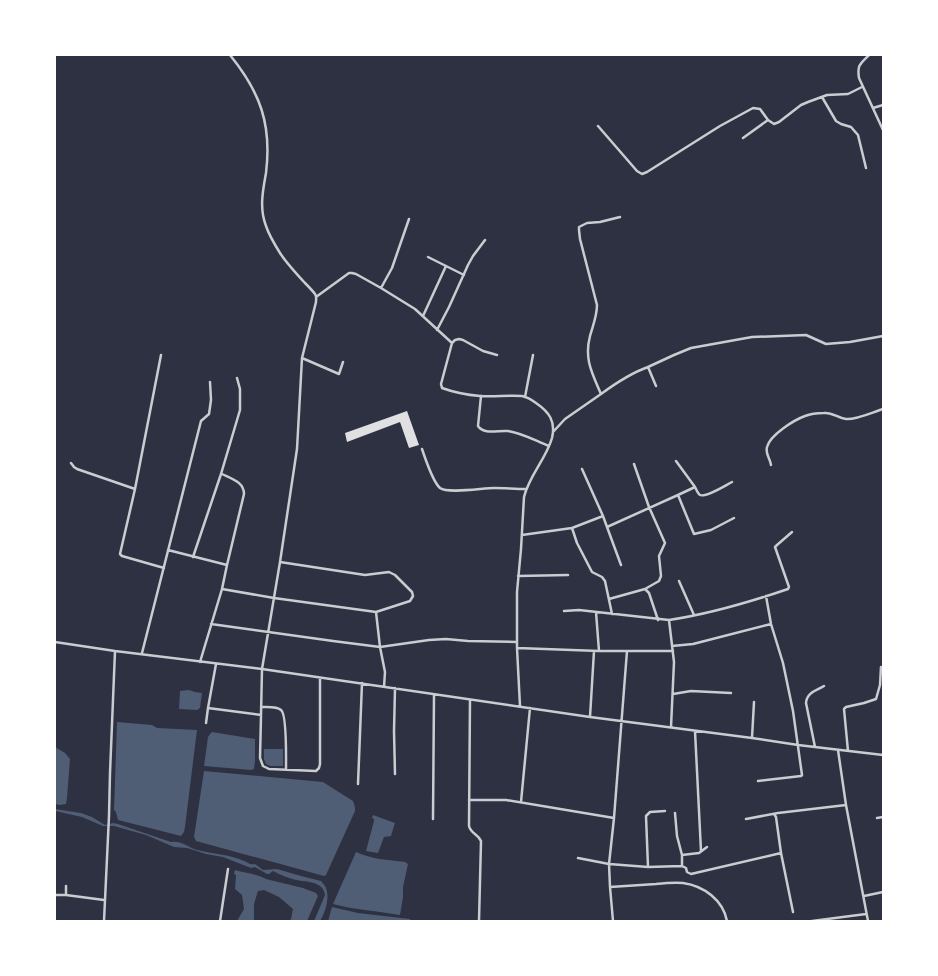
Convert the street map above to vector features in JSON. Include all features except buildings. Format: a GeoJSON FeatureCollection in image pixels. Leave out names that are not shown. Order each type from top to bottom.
{"type":"FeatureCollection","features":[{"type":"Feature","properties":{"kind":"street"},"geometry":{"type":"LineString","coordinates":[[230,55],[247,77],[263,111],[267,148],[262,213],[266,227],[279,252],[316,297],[316,305],[302,358],[297,448],[262,669],[260,758],[263,766],[268,769],[286,770],[316,770],[319,768],[320,678]]}},
{"type":"Feature","properties":{"kind":"street"},"geometry":{"type":"LineString","coordinates":[[870,55],[858,66],[858,78],[883,130]]}},
{"type":"Feature","properties":{"kind":"street"},"geometry":{"type":"LineString","coordinates":[[598,126],[637,171],[642,174],[753,108],[760,109],[768,120],[774,124],[801,105],[827,95],[848,94],[862,87]]}},
{"type":"Feature","properties":{"kind":"street"},"geometry":{"type":"LineString","coordinates":[[822,97],[836,121],[851,127],[858,135],[866,168]]}},
{"type":"Feature","properties":{"kind":"street"},"geometry":{"type":"LineString","coordinates":[[873,108],[883,105]]}},
{"type":"Feature","properties":{"kind":"street"},"geometry":{"type":"LineString","coordinates":[[743,138],[768,120]]}},
{"type":"Feature","properties":{"kind":"street"},"geometry":{"type":"LineString","coordinates":[[601,394],[589,366],[588,348],[597,315],[597,305],[579,227],[586,223],[620,217]]}},
{"type":"Feature","properties":{"kind":"street"},"geometry":{"type":"LineString","coordinates":[[381,288],[392,268],[408,219]]}},
{"type":"Feature","properties":{"kind":"street"},"geometry":{"type":"LineString","coordinates":[[437,330],[473,256],[485,240]]}},
{"type":"Feature","properties":{"kind":"street"},"geometry":{"type":"LineString","coordinates":[[428,258],[464,275]]}},
{"type":"Feature","properties":{"kind":"street"},"geometry":{"type":"LineString","coordinates":[[423,316],[446,266]]}},
{"type":"Feature","properties":{"kind":"street"},"geometry":{"type":"LineString","coordinates":[[316,297],[352,273],[415,309],[452,343]]}},
{"type":"Feature","properties":{"kind":"street"},"geometry":{"type":"LineString","coordinates":[[553,432],[565,419],[617,383],[637,371],[691,348],[752,337],[806,335],[826,344],[883,336]]}},
{"type":"Feature","properties":{"kind":"street"},"geometry":{"type":"LineString","coordinates":[[497,355],[483,351],[463,340],[455,340],[452,343],[441,387],[480,396],[525,397],[547,411],[552,419],[553,432],[549,446],[526,489],[524,497],[516,600],[520,706]]}},
{"type":"Feature","properties":{"kind":"street"},"geometry":{"type":"LineString","coordinates":[[162,355],[120,554],[164,568]]}},
{"type":"Feature","properties":{"kind":"street"},"geometry":{"type":"LineString","coordinates":[[525,397],[533,356]]}},
{"type":"Feature","properties":{"kind":"street"},"geometry":{"type":"LineString","coordinates":[[302,358],[340,374],[343,362]]}},
{"type":"Feature","properties":{"kind":"street"},"geometry":{"type":"LineString","coordinates":[[648,367],[656,386]]}},
{"type":"Feature","properties":{"kind":"street"},"geometry":{"type":"LineString","coordinates":[[193,556],[221,474],[240,410],[240,389],[237,378]]}},
{"type":"Feature","properties":{"kind":"street"},"geometry":{"type":"LineString","coordinates":[[142,653],[201,421],[210,414],[210,382]]}},
{"type":"Feature","properties":{"kind":"street"},"geometry":{"type":"LineString","coordinates":[[480,396],[478,426],[481,430],[512,432],[549,446]]}},
{"type":"Feature","properties":{"kind":"street"},"geometry":{"type":"LineString","coordinates":[[771,465],[766,453],[771,439],[789,424],[806,415],[824,412],[845,419],[883,409]]}},
{"type":"Feature","properties":{"kind":"street"},"geometry":{"type":"LineString","coordinates":[[422,449],[434,480],[444,490],[526,489]]}},
{"type":"Feature","properties":{"kind":"street"},"geometry":{"type":"LineString","coordinates":[[676,461],[702,496],[732,482]]}},
{"type":"Feature","properties":{"kind":"street"},"geometry":{"type":"LineString","coordinates":[[71,463],[77,469],[135,489]]}},
{"type":"Feature","properties":{"kind":"street"},"geometry":{"type":"LineString","coordinates":[[609,599],[645,589],[658,581],[662,576],[659,556],[665,543],[649,507],[634,464]]}},
{"type":"Feature","properties":{"kind":"street"},"geometry":{"type":"LineString","coordinates":[[582,469],[621,565]]}},
{"type":"Feature","properties":{"kind":"street"},"geometry":{"type":"LineString","coordinates":[[200,662],[222,589],[244,494],[244,488],[241,484],[221,474]]}},
{"type":"Feature","properties":{"kind":"street"},"geometry":{"type":"LineString","coordinates":[[606,526],[695,487]]}},
{"type":"Feature","properties":{"kind":"street"},"geometry":{"type":"LineString","coordinates":[[678,495],[694,534],[711,530],[734,518]]}},
{"type":"Feature","properties":{"kind":"street"},"geometry":{"type":"LineString","coordinates":[[522,535],[572,528],[602,516]]}},
{"type":"Feature","properties":{"kind":"street"},"geometry":{"type":"LineString","coordinates":[[572,528],[577,543],[592,572],[602,577],[605,582],[612,614]]}},
{"type":"Feature","properties":{"kind":"street"},"geometry":{"type":"LineString","coordinates":[[564,611],[579,610],[669,620],[710,612],[787,589],[789,587],[775,547],[776,544],[792,532]]}},
{"type":"Feature","properties":{"kind":"street"},"geometry":{"type":"LineString","coordinates":[[168,550],[227,566]]}},
{"type":"Feature","properties":{"kind":"street"},"geometry":{"type":"LineString","coordinates":[[222,589],[376,612],[410,601],[413,596],[412,592],[393,574],[386,572],[366,575],[280,562]]}},
{"type":"Feature","properties":{"kind":"street"},"geometry":{"type":"LineString","coordinates":[[518,576],[568,575]]}},
{"type":"Feature","properties":{"kind":"street"},"geometry":{"type":"LineString","coordinates":[[679,581],[694,615]]}},
{"type":"Feature","properties":{"kind":"street"},"geometry":{"type":"LineString","coordinates":[[645,589],[649,593],[658,620]]}},
{"type":"Feature","properties":{"kind":"street"},"geometry":{"type":"LineString","coordinates":[[758,781],[801,776],[802,773],[793,711],[783,663],[771,624],[766,596]]}},
{"type":"Feature","properties":{"kind":"street"},"geometry":{"type":"LineString","coordinates":[[376,612],[385,672],[384,687]]}},
{"type":"Feature","properties":{"kind":"street"},"geometry":{"type":"LineString","coordinates":[[596,612],[599,651]]}},
{"type":"Feature","properties":{"kind":"street"},"geometry":{"type":"LineString","coordinates":[[669,620],[674,662],[671,728]]}},
{"type":"Feature","properties":{"kind":"street"},"geometry":{"type":"LineString","coordinates":[[212,624],[380,647],[438,639],[468,642],[517,642]]}},
{"type":"Feature","properties":{"kind":"street"},"geometry":{"type":"LineString","coordinates":[[672,646],[693,644],[771,624]]}},
{"type":"Feature","properties":{"kind":"street"},"geometry":{"type":"LineString","coordinates":[[55,642],[362,683],[590,717],[883,755]]}},
{"type":"Feature","properties":{"kind":"street"},"geometry":{"type":"LineString","coordinates":[[517,648],[672,652]]}},
{"type":"Feature","properties":{"kind":"street"},"geometry":{"type":"LineString","coordinates":[[104,921],[115,651]]}},
{"type":"Feature","properties":{"kind":"street"},"geometry":{"type":"LineString","coordinates":[[590,717],[594,651]]}},
{"type":"Feature","properties":{"kind":"street"},"geometry":{"type":"LineString","coordinates":[[613,921],[609,864],[627,651]]}},
{"type":"Feature","properties":{"kind":"street"},"geometry":{"type":"LineString","coordinates":[[206,723],[216,664]]}},
{"type":"Feature","properties":{"kind":"street"},"geometry":{"type":"LineString","coordinates":[[848,751],[844,709],[876,699],[880,685],[881,667]]}},
{"type":"Feature","properties":{"kind":"street"},"geometry":{"type":"LineString","coordinates":[[358,784],[362,683]]}},
{"type":"Feature","properties":{"kind":"street"},"geometry":{"type":"LineString","coordinates":[[815,747],[806,698],[809,694],[824,686]]}},
{"type":"Feature","properties":{"kind":"street"},"geometry":{"type":"LineString","coordinates":[[395,688],[395,774]]}},
{"type":"Feature","properties":{"kind":"street"},"geometry":{"type":"LineString","coordinates":[[673,694],[691,691],[731,693]]}},
{"type":"Feature","properties":{"kind":"street"},"geometry":{"type":"LineString","coordinates":[[433,819],[434,695]]}},
{"type":"Feature","properties":{"kind":"street"},"geometry":{"type":"LineString","coordinates":[[470,700],[470,830],[481,841],[479,921]]}},
{"type":"Feature","properties":{"kind":"street"},"geometry":{"type":"LineString","coordinates":[[752,738],[754,702]]}},
{"type":"Feature","properties":{"kind":"street"},"geometry":{"type":"LineString","coordinates":[[261,707],[278,708],[283,712],[286,770]]}},
{"type":"Feature","properties":{"kind":"street"},"geometry":{"type":"LineString","coordinates":[[208,708],[260,715]]}},
{"type":"Feature","properties":{"kind":"street"},"geometry":{"type":"LineString","coordinates":[[521,802],[530,708]]}},
{"type":"Feature","properties":{"kind":"street"},"geometry":{"type":"LineString","coordinates":[[695,731],[701,851]]}},
{"type":"Feature","properties":{"kind":"street"},"geometry":{"type":"LineString","coordinates":[[838,750],[846,805],[868,921]]}},
{"type":"Feature","properties":{"kind":"street"},"geometry":{"type":"LineString","coordinates":[[469,800],[521,802],[614,818]]}},
{"type":"Feature","properties":{"kind":"street"},"geometry":{"type":"LineString","coordinates":[[746,819],[846,805]]}},
{"type":"Feature","properties":{"kind":"street"},"geometry":{"type":"LineString","coordinates":[[648,867],[646,816],[650,812],[665,811]]}},
{"type":"Feature","properties":{"kind":"street"},"geometry":{"type":"LineString","coordinates":[[675,813],[682,866]]}},
{"type":"Feature","properties":{"kind":"street"},"geometry":{"type":"LineString","coordinates":[[774,814],[776,817],[780,853],[793,912]]}},
{"type":"Feature","properties":{"kind":"street"},"geometry":{"type":"LineString","coordinates":[[877,818],[883,817]]}},
{"type":"Feature","properties":{"kind":"street"},"geometry":{"type":"LineString","coordinates":[[682,855],[701,851],[707,847]]}},
{"type":"Feature","properties":{"kind":"street"},"geometry":{"type":"LineString","coordinates":[[578,858],[609,864],[648,867],[682,866],[691,874],[780,853]]}},
{"type":"Feature","properties":{"kind":"street"},"geometry":{"type":"LineString","coordinates":[[220,921],[228,869]]}},
{"type":"Feature","properties":{"kind":"street"},"geometry":{"type":"LineString","coordinates":[[610,887],[677,883],[691,885],[705,891],[716,899],[722,905],[727,921]]}},
{"type":"Feature","properties":{"kind":"street"},"geometry":{"type":"LineString","coordinates":[[66,886],[66,895]]}},
{"type":"Feature","properties":{"kind":"street"},"geometry":{"type":"LineString","coordinates":[[864,896],[883,892]]}},
{"type":"Feature","properties":{"kind":"street"},"geometry":{"type":"LineString","coordinates":[[55,895],[104,900]]}},
{"type":"Feature","properties":{"kind":"street"},"geometry":{"type":"LineString","coordinates":[[812,921],[866,914]]}},
{"type":"Feature","properties":{"kind":"water"},"geometry":{"type":"Polygon","coordinates":[[[189,690],[202,693],[200,708],[197,710],[179,709],[180,691],[189,690]]]}},
{"type":"Feature","properties":{"kind":"water"},"geometry":{"type":"Polygon","coordinates":[[[117,722],[152,725],[157,728],[197,730],[185,827],[181,836],[118,820],[114,810],[117,722]]]}},
{"type":"Feature","properties":{"kind":"water"},"geometry":{"type":"Polygon","coordinates":[[[212,732],[255,739],[254,769],[204,766],[208,737],[212,732]]]}},
{"type":"Feature","properties":{"kind":"water"},"geometry":{"type":"Polygon","coordinates":[[[55,747],[65,753],[70,759],[66,804],[60,805],[55,804],[55,747]]]}},
{"type":"Feature","properties":{"kind":"water"},"geometry":{"type":"Polygon","coordinates":[[[264,749],[283,749],[283,766],[270,766],[266,764],[264,749]]]}},
{"type":"Feature","properties":{"kind":"water"},"geometry":{"type":"Polygon","coordinates":[[[204,771],[323,782],[353,801],[355,811],[326,875],[196,841],[194,837],[204,771]]]}},
{"type":"Feature","properties":{"kind":"water"},"geometry":{"type":"Polygon","coordinates":[[[55,809],[81,813],[105,825],[118,824],[171,842],[181,843],[197,850],[233,857],[255,864],[263,870],[277,869],[321,881],[326,887],[327,892],[324,914],[320,921],[314,921],[325,895],[324,890],[314,883],[293,879],[273,871],[267,874],[255,867],[251,868],[223,857],[187,848],[174,847],[146,835],[114,826],[103,826],[82,817],[55,811],[55,809]]]}},
{"type":"Feature","properties":{"kind":"water"},"geometry":{"type":"Polygon","coordinates":[[[373,815],[395,823],[391,836],[384,837],[378,853],[366,851],[374,821],[373,815]]]}},
{"type":"Feature","properties":{"kind":"water"},"geometry":{"type":"Polygon","coordinates":[[[356,852],[374,858],[408,864],[400,915],[333,904],[356,852]]]}},
{"type":"Feature","properties":{"kind":"water"},"geometry":{"type":"Polygon","coordinates":[[[235,870],[316,893],[318,896],[307,921],[289,921],[293,909],[279,897],[264,890],[258,891],[254,904],[254,921],[237,921],[244,909],[242,895],[235,889],[235,870]]]}},
{"type":"Feature","properties":{"kind":"water"},"geometry":{"type":"Polygon","coordinates":[[[332,907],[358,913],[410,919],[411,921],[328,921],[332,907]]]}}]}
